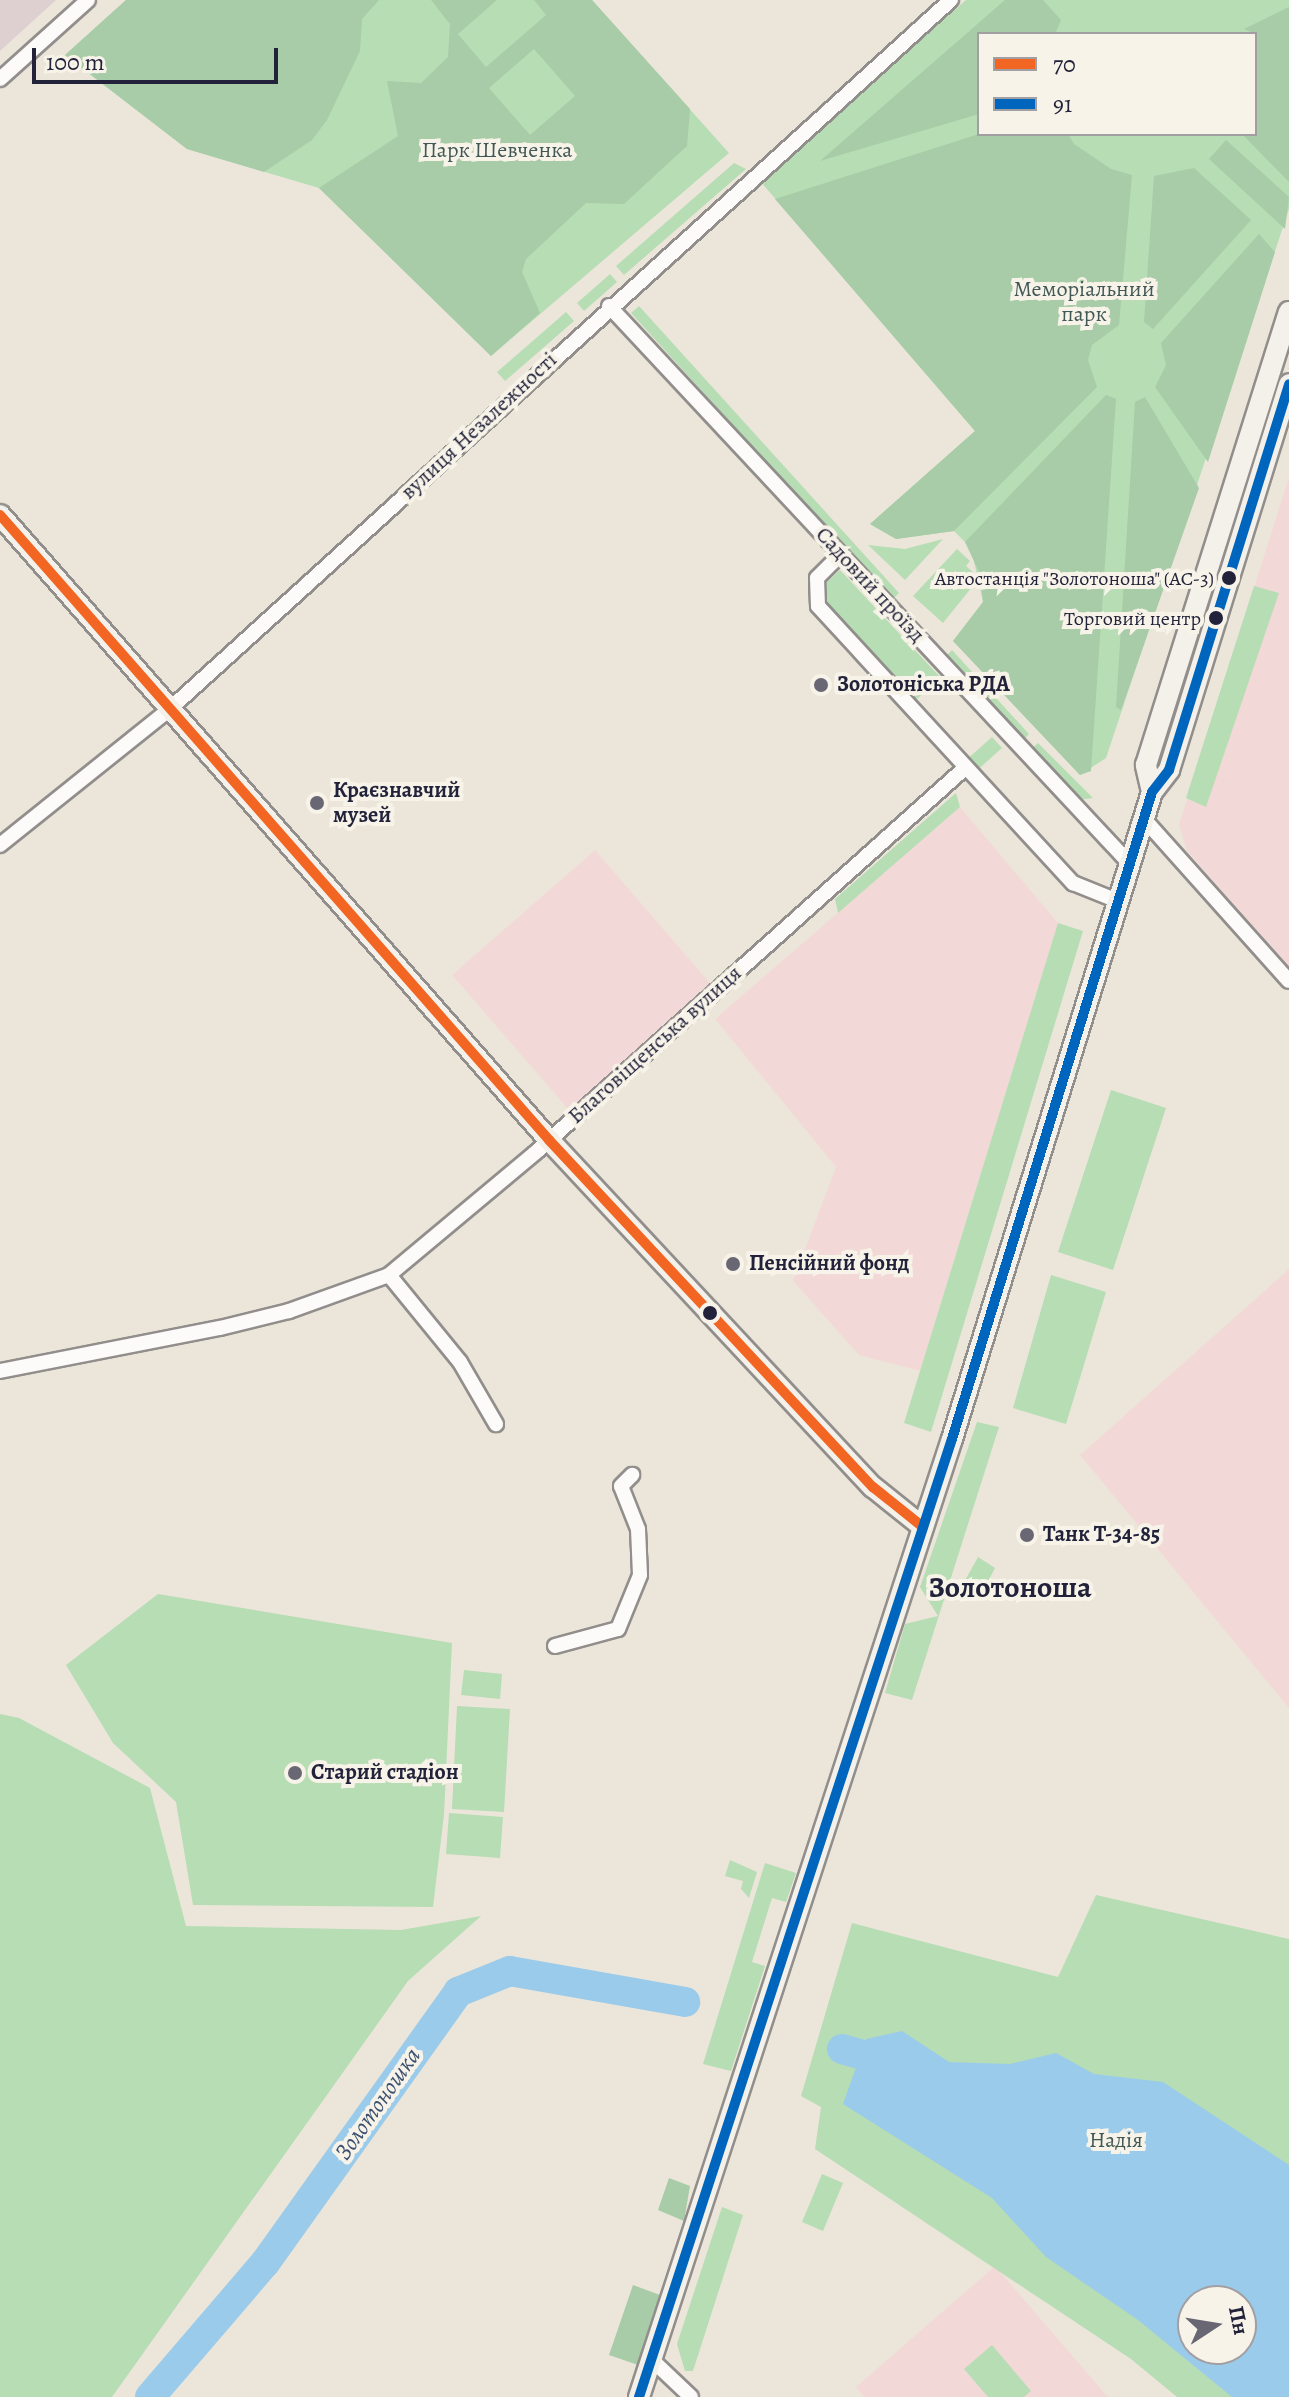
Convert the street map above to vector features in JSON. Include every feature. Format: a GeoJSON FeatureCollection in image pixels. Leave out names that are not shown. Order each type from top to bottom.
{"type":"FeatureCollection","features":[{"type":"Feature","properties":{"kind":"main road"},"geometry":{"type":"LineString","coordinates":[[1152,792],[1146,765],[1289,312]]}},
{"type":"Feature","properties":{"kind":"main road"},"geometry":{"type":"LineString","coordinates":[[639,2397],[923,1527],[1152,792],[1169,770],[1289,384]]}},
{"type":"Feature","properties":{"kind":"main road"},"geometry":{"type":"LineString","coordinates":[[0,515],[172,707],[549,1140],[873,1487],[923,1527]]}},
{"type":"Feature","properties":{"kind":"street"},"geometry":{"type":"LineString","coordinates":[[0,79],[88,0]]}},
{"type":"Feature","properties":{"kind":"street","name":"вулиця Незалежності"},"geometry":{"type":"LineString","coordinates":[[0,845],[172,707],[609,306],[951,0]]}},
{"type":"Feature","properties":{"kind":"street","name":"Садовий проїзд"},"geometry":{"type":"LineString","coordinates":[[609,306],[1130,864]]}},
{"type":"Feature","properties":{"kind":"street"},"geometry":{"type":"LineString","coordinates":[[841,554],[817,578],[818,606],[1073,883],[1120,902]]}},
{"type":"Feature","properties":{"kind":"street","name":"Благовіщенська вулиця"},"geometry":{"type":"LineString","coordinates":[[0,1371],[251,1321],[389,1275],[549,1140],[966,767]]}},
{"type":"Feature","properties":{"kind":"street"},"geometry":{"type":"LineString","coordinates":[[1144,819],[1289,981]]}},
{"type":"Feature","properties":{"kind":"street"},"geometry":{"type":"LineString","coordinates":[[389,1275],[460,1362],[496,1424]]}},
{"type":"Feature","properties":{"kind":"street"},"geometry":{"type":"LineString","coordinates":[[555,1646],[618,1629],[640,1575],[638,1529],[621,1486],[632,1475]]}},
{"type":"Feature","properties":{"kind":"street"},"geometry":{"type":"LineString","coordinates":[[651,2359],[691,2397]]}},
{"type":"Feature","properties":{"kind":"shaded area"},"geometry":{"type":"Polygon","coordinates":[[[0,0],[56,0],[0,51],[0,0]]]}},
{"type":"Feature","properties":{"kind":"shaded area"},"geometry":{"type":"Polygon","coordinates":[[[1289,477],[1289,969],[1187,851],[1179,825],[1289,477]]]}},
{"type":"Feature","properties":{"kind":"shaded area"},"geometry":{"type":"Polygon","coordinates":[[[960,807],[1058,923],[920,1371],[859,1355],[793,1281],[836,1167],[715,1019],[960,807]]]}},
{"type":"Feature","properties":{"kind":"shaded area"},"geometry":{"type":"Polygon","coordinates":[[[595,850],[710,983],[569,1110],[452,975],[595,850]]]}},
{"type":"Feature","properties":{"kind":"shaded area"},"geometry":{"type":"Polygon","coordinates":[[[1289,1269],[1289,1708],[1080,1455],[1289,1269]]]}},
{"type":"Feature","properties":{"kind":"shaded area"},"geometry":{"type":"Polygon","coordinates":[[[995,2266],[1108,2397],[864,2397],[856,2387],[995,2266]]]}},
{"type":"Feature","properties":{"kind":"green space","name":"Парк Шевченка"},"geometry":{"type":"Polygon","coordinates":[[[126,0],[592,0],[729,153],[491,356],[319,188],[187,149],[65,55],[126,0]]]}},
{"type":"Feature","properties":{"kind":"green space"},"geometry":{"type":"Polygon","coordinates":[[[126,0],[379,0],[362,19],[360,51],[327,120],[312,140],[264,172],[187,149],[65,55],[126,0]]]}},
{"type":"Feature","properties":{"kind":"green space"},"geometry":{"type":"Polygon","coordinates":[[[431,0],[497,0],[458,34],[486,67],[546,15],[534,0],[592,0],[690,109],[687,146],[624,204],[586,203],[526,259],[522,272],[540,313],[491,356],[319,188],[398,136],[387,81],[421,83],[448,57],[450,24],[431,0]],[[534,49],[489,88],[530,135],[575,96],[534,49]]]}},
{"type":"Feature","properties":{"kind":"green space","name":"Меморіальний парк"},"geometry":{"type":"Polygon","coordinates":[[[966,0],[1289,0],[1289,209],[1106,758],[1080,775],[953,641],[983,602],[971,548],[954,531],[896,539],[870,524],[975,431],[761,182],[966,0]]]}},
{"type":"Feature","properties":{"kind":"green space"},"geometry":{"type":"Polygon","coordinates":[[[1005,0],[1043,0],[1061,20],[1056,32],[977,32],[977,115],[820,161],[1005,0]]]}},
{"type":"Feature","properties":{"kind":"green space"},"geometry":{"type":"Polygon","coordinates":[[[1289,7],[1289,182],[1244,136],[1257,136],[1257,32],[1244,29],[1289,7]]]}},
{"type":"Feature","properties":{"kind":"green space"},"geometry":{"type":"Polygon","coordinates":[[[977,135],[1069,136],[1074,144],[1111,169],[1132,175],[1119,325],[1092,345],[1088,360],[1097,387],[954,531],[896,539],[870,524],[975,431],[775,199],[977,135]]]}},
{"type":"Feature","properties":{"kind":"green space"},"geometry":{"type":"Polygon","coordinates":[[[1226,140],[1289,197],[1285,229],[1209,159],[1226,140]]]}},
{"type":"Feature","properties":{"kind":"green space"},"geometry":{"type":"Polygon","coordinates":[[[734,163],[746,169],[624,275],[616,266],[734,163]]]}},
{"type":"Feature","properties":{"kind":"green space"},"geometry":{"type":"Polygon","coordinates":[[[1194,168],[1251,220],[1153,329],[1144,322],[1154,176],[1194,168]]]}},
{"type":"Feature","properties":{"kind":"green space"},"geometry":{"type":"Polygon","coordinates":[[[1259,234],[1275,252],[1208,462],[1155,387],[1166,365],[1161,343],[1259,234]]]}},
{"type":"Feature","properties":{"kind":"green space"},"geometry":{"type":"Polygon","coordinates":[[[610,274],[617,282],[584,311],[577,303],[610,274]]]}},
{"type":"Feature","properties":{"kind":"green space"},"geometry":{"type":"Polygon","coordinates":[[[639,306],[899,593],[892,600],[631,313],[639,306]]]}},
{"type":"Feature","properties":{"kind":"green space"},"geometry":{"type":"Polygon","coordinates":[[[566,312],[574,321],[505,381],[497,372],[566,312]]]}},
{"type":"Feature","properties":{"kind":"green space"},"geometry":{"type":"Polygon","coordinates":[[[1106,395],[1116,399],[1091,771],[1080,775],[953,641],[983,602],[980,574],[965,542],[1106,395]]]}},
{"type":"Feature","properties":{"kind":"green space"},"geometry":{"type":"Polygon","coordinates":[[[1145,397],[1199,488],[1121,710],[1116,707],[1135,402],[1145,397]]]}},
{"type":"Feature","properties":{"kind":"green space"},"geometry":{"type":"Polygon","coordinates":[[[943,539],[905,580],[868,545],[905,549],[943,539]]]}},
{"type":"Feature","properties":{"kind":"green space"},"geometry":{"type":"Polygon","coordinates":[[[957,549],[970,561],[966,566],[974,573],[966,581],[972,587],[943,623],[913,596],[957,549]]]}},
{"type":"Feature","properties":{"kind":"green space"},"geometry":{"type":"Polygon","coordinates":[[[840,570],[940,677],[916,700],[828,605],[823,586],[840,570]]]}},
{"type":"Feature","properties":{"kind":"green space"},"geometry":{"type":"Polygon","coordinates":[[[1254,586],[1279,593],[1206,807],[1186,798],[1254,586]]]}},
{"type":"Feature","properties":{"kind":"green space"},"geometry":{"type":"Polygon","coordinates":[[[952,650],[1029,734],[1019,745],[941,661],[952,650]]]}},
{"type":"Feature","properties":{"kind":"green space"},"geometry":{"type":"Polygon","coordinates":[[[992,737],[1002,748],[974,773],[965,761],[992,737]]]}},
{"type":"Feature","properties":{"kind":"green space"},"geometry":{"type":"Polygon","coordinates":[[[1038,743],[1093,798],[1071,801],[1027,753],[1038,743]]]}},
{"type":"Feature","properties":{"kind":"green space"},"geometry":{"type":"Polygon","coordinates":[[[956,793],[960,807],[838,913],[835,899],[956,793]]]}},
{"type":"Feature","properties":{"kind":"green space"},"geometry":{"type":"Polygon","coordinates":[[[1058,923],[1083,931],[931,1432],[904,1423],[1058,923]]]}},
{"type":"Feature","properties":{"kind":"green space"},"geometry":{"type":"Polygon","coordinates":[[[1111,1090],[1166,1108],[1113,1270],[1058,1252],[1111,1090]]]}},
{"type":"Feature","properties":{"kind":"green space"},"geometry":{"type":"Polygon","coordinates":[[[1051,1275],[1106,1292],[1066,1424],[1013,1408],[1051,1275]]]}},
{"type":"Feature","properties":{"kind":"green space"},"geometry":{"type":"Polygon","coordinates":[[[977,1422],[999,1427],[912,1700],[885,1693],[905,1624],[938,1616],[920,1587],[977,1422]]]}},
{"type":"Feature","properties":{"kind":"green space"},"geometry":{"type":"Polygon","coordinates":[[[978,1557],[995,1568],[983,1591],[963,1584],[978,1557]]]}},
{"type":"Feature","properties":{"kind":"green space","name":"Старий стадіон"},"geometry":{"type":"Polygon","coordinates":[[[158,1594],[452,1643],[444,1815],[433,1907],[193,1905],[176,1802],[113,1743],[66,1665],[158,1594]]]}},
{"type":"Feature","properties":{"kind":"green space"},"geometry":{"type":"Polygon","coordinates":[[[464,1670],[502,1674],[500,1699],[461,1695],[464,1670]]]}},
{"type":"Feature","properties":{"kind":"green space"},"geometry":{"type":"Polygon","coordinates":[[[457,1706],[510,1709],[504,1812],[452,1809],[457,1706]]]}},
{"type":"Feature","properties":{"kind":"green space"},"geometry":{"type":"Polygon","coordinates":[[[0,1714],[19,1718],[150,1788],[186,1926],[401,1930],[481,1916],[408,1981],[112,2397],[0,2397],[0,1714]]]}},
{"type":"Feature","properties":{"kind":"green space"},"geometry":{"type":"Polygon","coordinates":[[[449,1813],[503,1817],[500,1858],[446,1854],[449,1813]]]}},
{"type":"Feature","properties":{"kind":"green space"},"geometry":{"type":"Polygon","coordinates":[[[730,1860],[757,1872],[749,1898],[741,1889],[743,1881],[725,1876],[730,1860]]]}},
{"type":"Feature","properties":{"kind":"green space"},"geometry":{"type":"Polygon","coordinates":[[[765,1863],[796,1873],[786,1902],[772,1898],[752,1962],[765,1966],[731,2071],[703,2064],[765,1863]]]}},
{"type":"Feature","properties":{"kind":"green space","name":"Надія"},"geometry":{"type":"Polygon","coordinates":[[[1096,1895],[1289,1939],[1289,2397],[1177,2397],[1131,2359],[815,2149],[821,2107],[801,2096],[852,1923],[1058,1977],[1096,1895]]]}},
{"type":"Feature","properties":{"kind":"green space"},"geometry":{"type":"Polygon","coordinates":[[[822,2174],[843,2183],[823,2231],[802,2222],[822,2174]]]}},
{"type":"Feature","properties":{"kind":"green space"},"geometry":{"type":"Polygon","coordinates":[[[669,2178],[690,2186],[684,2221],[658,2210],[669,2178]]]}},
{"type":"Feature","properties":{"kind":"green space"},"geometry":{"type":"Polygon","coordinates":[[[722,2207],[743,2215],[693,2371],[685,2371],[677,2344],[722,2207]]]}},
{"type":"Feature","properties":{"kind":"green space"},"geometry":{"type":"Polygon","coordinates":[[[633,2285],[660,2295],[638,2365],[609,2355],[633,2285]]]}},
{"type":"Feature","properties":{"kind":"green space"},"geometry":{"type":"Polygon","coordinates":[[[992,2345],[1031,2391],[1024,2397],[988,2397],[964,2369],[992,2345]]]}},
{"type":"Feature","properties":{"kind":"water"},"geometry":{"type":"Polygon","coordinates":[[[902,2031],[949,2062],[1010,2064],[1056,2053],[1094,2074],[1163,2082],[1289,2165],[1289,2397],[1232,2397],[1193,2365],[1257,2365],[1257,2285],[1177,2285],[1177,2352],[1138,2320],[1046,2257],[992,2198],[843,2104],[866,2039],[902,2031]]]}},
{"type":"Feature","properties":{"kind":"waterway","name":"Золотоношка"},"geometry":{"type":"LineString","coordinates":[[150,2397],[265,2263],[458,1992],[510,1971],[685,2002]]}},
{"type":"Feature","properties":{"kind":"waterway","name":"Золотоношка"},"geometry":{"type":"LineString","coordinates":[[842,2049],[897,2065]]}},
{"type":"Feature","properties":{"kind":"transit line","name":"91"},"geometry":{"type":"LineString","coordinates":[[639,2397],[952,1439],[1152,792],[1169,770],[1289,384]]}},
{"type":"Feature","properties":{"kind":"transit line","name":"70"},"geometry":{"type":"LineString","coordinates":[[0,515],[549,1140],[873,1487],[923,1527]]}},
{"type":"Feature","properties":{"kind":"place","name":"Автостанція \"Золотоноша\" (АС-3)"},"geometry":{"type":"Point","coordinates":[1229,578]}},
{"type":"Feature","properties":{"kind":"place","name":"Торговий центр"},"geometry":{"type":"Point","coordinates":[1216,618]}},
{"type":"Feature","properties":{"kind":"place","name":"Золотоніська РДА"},"geometry":{"type":"Point","coordinates":[821,685]}},
{"type":"Feature","properties":{"kind":"place","name":"Краєзнавчий музей"},"geometry":{"type":"Point","coordinates":[317,803]}},
{"type":"Feature","properties":{"kind":"place","name":"Пенсійний фонд"},"geometry":{"type":"Point","coordinates":[733,1264]}},
{"type":"Feature","properties":{"kind":"place","name":"Танк Т-34-85"},"geometry":{"type":"Point","coordinates":[1027,1535]}},
{"type":"Feature","properties":{"kind":"place","name":"Старий стадіон"},"geometry":{"type":"Point","coordinates":[295,1773]}},
{"type":"Feature","properties":{"kind":"district","name":"Золотоноша"},"geometry":{"type":"Point","coordinates":[1010,1587]}}]}
